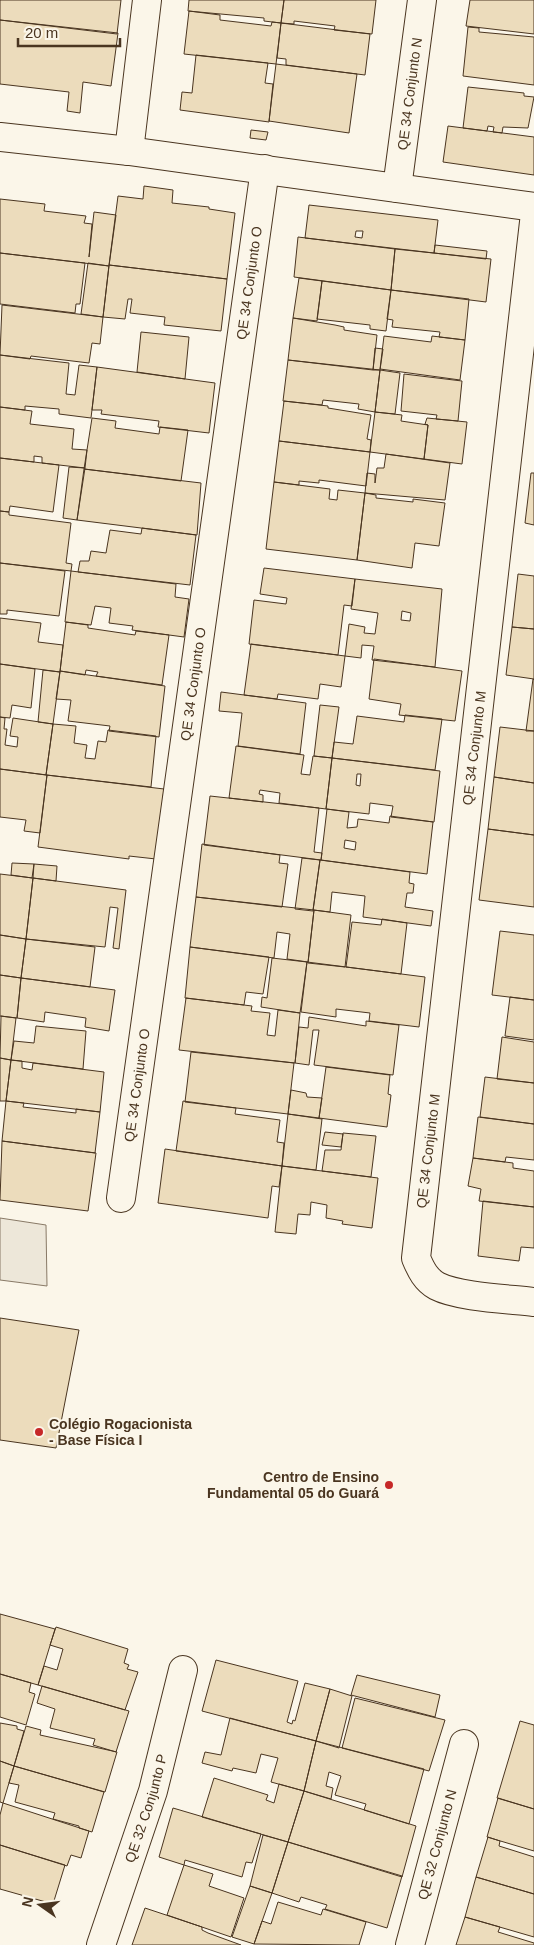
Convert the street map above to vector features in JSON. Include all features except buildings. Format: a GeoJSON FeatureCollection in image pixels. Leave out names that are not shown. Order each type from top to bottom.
{"type":"FeatureCollection","features":[{"type":"Feature","properties":{"kind":"street"},"geometry":{"type":"LineString","coordinates":[[129,151],[147,0]]}},
{"type":"Feature","properties":{"kind":"street","name":"QE 34 Conjunto N"},"geometry":{"type":"LineString","coordinates":[[396,188],[422,0]]}},
{"type":"Feature","properties":{"kind":"street"},"geometry":{"type":"LineString","coordinates":[[0,137],[129,151],[265,169],[534,208]]}},
{"type":"Feature","properties":{"kind":"street","name":"QE 34 Conjunto O"},"geometry":{"type":"LineString","coordinates":[[121,1198],[265,169]]}},
{"type":"Feature","properties":{"kind":"street","name":"QE 34 Conjunto M"},"geometry":{"type":"LineString","coordinates":[[534,222],[416,1258],[423,1274],[437,1286],[453,1291],[534,1302]]}},
{"type":"Feature","properties":{"kind":"street","name":"QE 32 Conjunto P"},"geometry":{"type":"LineString","coordinates":[[101,1945],[153,1791],[183,1670]]}},
{"type":"Feature","properties":{"kind":"street","name":"QE 32 Conjunto N"},"geometry":{"type":"LineString","coordinates":[[410,1945],[464,1744]]}},
{"type":"Feature","properties":{"kind":"shaded area"},"geometry":{"type":"Polygon","coordinates":[[[0,1218],[46,1225],[47,1286],[0,1280],[0,1218]]]}},
{"type":"Feature","properties":{"kind":"place","name":"Colégio Rogacionista - Base Física I"},"geometry":{"type":"Point","coordinates":[39,1432]}},
{"type":"Feature","properties":{"kind":"place","name":"Centro de Ensino Fundamental 05 do Guará"},"geometry":{"type":"Point","coordinates":[389,1485]}}]}
